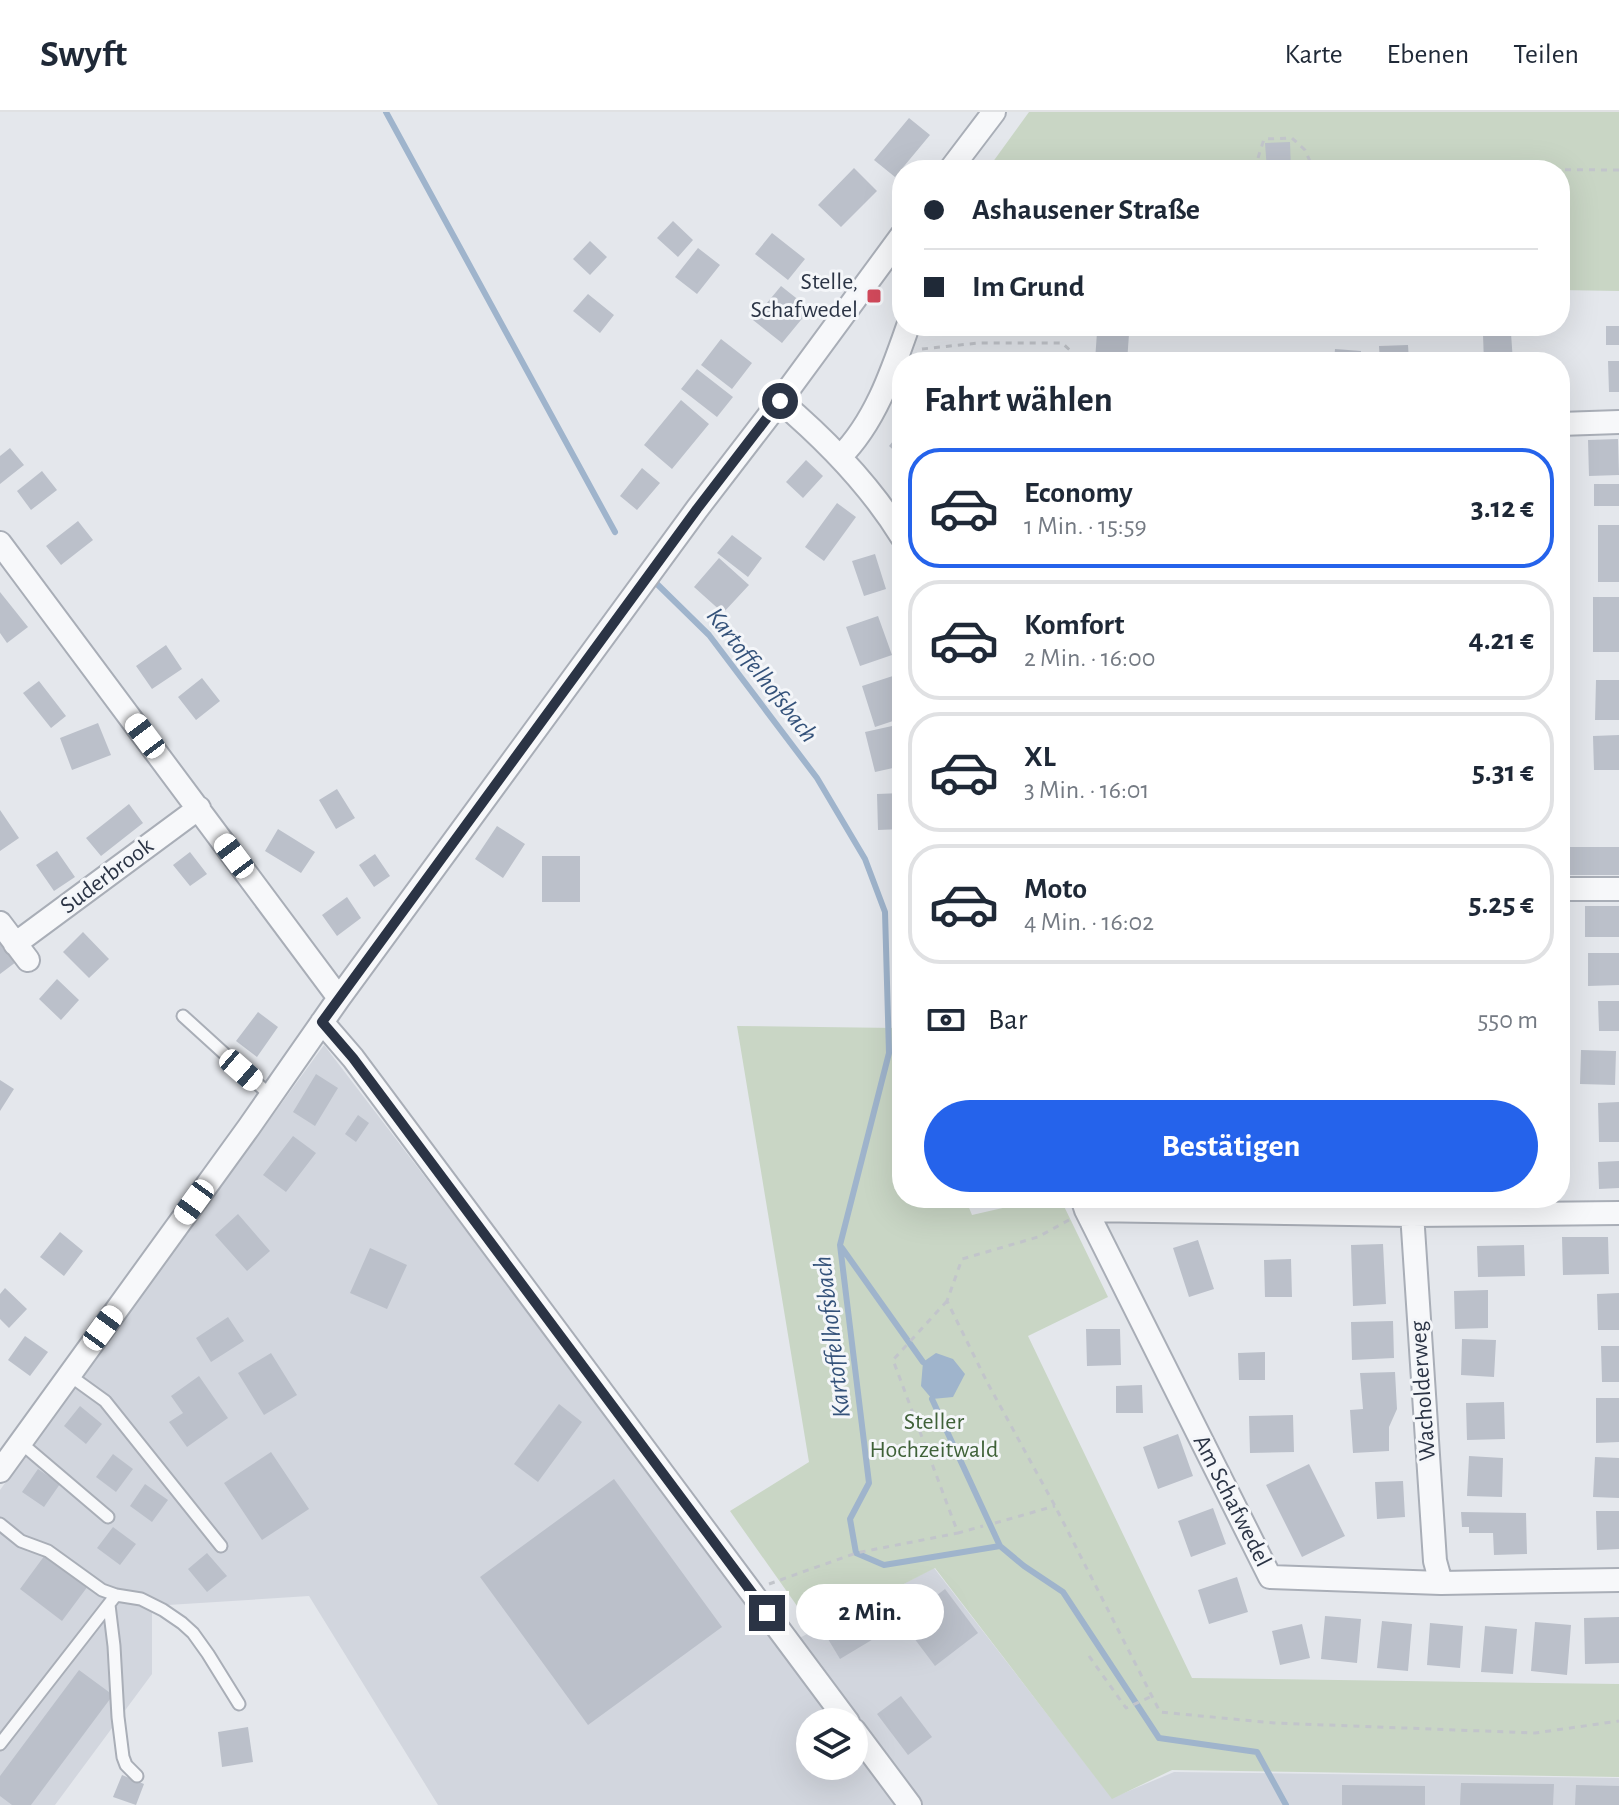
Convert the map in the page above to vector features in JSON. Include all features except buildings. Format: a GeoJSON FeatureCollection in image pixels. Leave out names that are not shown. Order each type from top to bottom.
{"type":"FeatureCollection","features":[{"type":"Feature","properties":{"kind":"street"},"geometry":{"type":"LineString","coordinates":[[958,160],[994,112]]}},
{"type":"Feature","properties":{"kind":"street"},"geometry":{"type":"LineString","coordinates":[[0,1471],[339,998],[892,249]]}},
{"type":"Feature","properties":{"kind":"street"},"geometry":{"type":"LineString","coordinates":[[840,457],[871,417],[892,365]]}},
{"type":"Feature","properties":{"kind":"street"},"geometry":{"type":"LineString","coordinates":[[780,401],[840,457],[892,520]]}},
{"type":"Feature","properties":{"kind":"street"},"geometry":{"type":"LineString","coordinates":[[1570,424],[1619,422]]}},
{"type":"Feature","properties":{"kind":"street"},"geometry":{"type":"LineString","coordinates":[[0,543],[339,998]]}},
{"type":"Feature","properties":{"kind":"street","name":"Suderbrook"},"geometry":{"type":"LineString","coordinates":[[0,923],[22,952],[199,808]]}},
{"type":"Feature","properties":{"kind":"street"},"geometry":{"type":"LineString","coordinates":[[1570,889],[1619,889]]}},
{"type":"Feature","properties":{"kind":"street"},"geometry":{"type":"LineString","coordinates":[[322,1022],[353,1058],[838,1708]]}},
{"type":"Feature","properties":{"kind":"street","name":"Am Schafwedel"},"geometry":{"type":"LineString","coordinates":[[1086,1208],[1270,1577],[1441,1583],[1619,1580]]}},
{"type":"Feature","properties":{"kind":"street","name":"Wacholderweg"},"geometry":{"type":"LineString","coordinates":[[1411,1208],[1435,1561],[1441,1583]]}},
{"type":"Feature","properties":{"kind":"street"},"geometry":{"type":"LineString","coordinates":[[1446,1208],[1619,1213]]}},
{"type":"Feature","properties":{"kind":"street"},"geometry":{"type":"LineString","coordinates":[[868,1749],[910,1805]]}},
{"type":"Feature","properties":{"kind":"lane"},"geometry":{"type":"LineString","coordinates":[[183,1016],[271,1096]]}},
{"type":"Feature","properties":{"kind":"lane"},"geometry":{"type":"LineString","coordinates":[[69,1375],[105,1401],[221,1546]]}},
{"type":"Feature","properties":{"kind":"lane"},"geometry":{"type":"LineString","coordinates":[[21,1443],[108,1517]]}},
{"type":"Feature","properties":{"kind":"lane"},"geometry":{"type":"LineString","coordinates":[[0,1524],[21,1541],[48,1551],[112,1600],[123,1757],[137,1776]]}},
{"type":"Feature","properties":{"kind":"lane"},"geometry":{"type":"LineString","coordinates":[[112,1600],[141,1599],[182,1623],[208,1654],[239,1704]]}},
{"type":"Feature","properties":{"kind":"lane"},"geometry":{"type":"LineString","coordinates":[[0,1744],[112,1600]]}},
{"type":"Feature","properties":{"kind":"path"},"geometry":{"type":"LineString","coordinates":[[1258,160],[1264,139],[1292,138],[1305,150],[1309,160]]}},
{"type":"Feature","properties":{"kind":"path"},"geometry":{"type":"LineString","coordinates":[[1570,170],[1619,170]]}},
{"type":"Feature","properties":{"kind":"path"},"geometry":{"type":"LineString","coordinates":[[924,349],[979,343],[1062,343],[1072,352]]}},
{"type":"Feature","properties":{"kind":"path"},"geometry":{"type":"LineString","coordinates":[[958,1533],[893,1360],[947,1301],[962,1259],[1038,1237],[1078,1208]]}},
{"type":"Feature","properties":{"kind":"path"},"geometry":{"type":"LineString","coordinates":[[947,1301],[1160,1712],[1274,1723],[1535,1733],[1619,1721]]}},
{"type":"Feature","properties":{"kind":"path"},"geometry":{"type":"LineString","coordinates":[[995,1523],[1055,1506]]}},
{"type":"Feature","properties":{"kind":"path"},"geometry":{"type":"LineString","coordinates":[[750,1591],[856,1553],[983,1526]]}},
{"type":"Feature","properties":{"kind":"path"},"geometry":{"type":"LineString","coordinates":[[1089,1656],[1126,1708],[1152,1696]]}},
{"type":"Feature","properties":{"kind":"shaded area"},"geometry":{"type":"Polygon","coordinates":[[[324,1045],[784,1646],[934,1568],[1112,1798],[1174,1772],[1619,1778],[1619,1805],[438,1805],[309,1596],[152,1606],[152,1674],[55,1805],[0,1805],[0,1490],[324,1045]]]}},
{"type":"Feature","properties":{"kind":"green space"},"geometry":{"type":"Polygon","coordinates":[[[1029,112],[1619,112],[1619,291],[1570,290],[1570,160],[994,160],[1029,112]]]}},
{"type":"Feature","properties":{"kind":"green space","name":"Steller Hochzeitwald"},"geometry":{"type":"Polygon","coordinates":[[[737,1026],[892,1028],[892,1208],[969,1208],[972,1215],[1003,1208],[1065,1208],[1108,1297],[1028,1336],[1192,1678],[1619,1684],[1619,1777],[1172,1770],[1112,1799],[935,1568],[814,1630],[730,1511],[809,1462],[737,1026]]]}},
{"type":"Feature","properties":{"kind":"water"},"geometry":{"type":"Polygon","coordinates":[[[936,1353],[953,1359],[965,1374],[953,1397],[932,1399],[921,1386],[923,1362],[936,1353]]]}},
{"type":"Feature","properties":{"kind":"waterway","name":"Kartoffelhofsbach"},"geometry":{"type":"LineString","coordinates":[[386,112],[615,532]]}},
{"type":"Feature","properties":{"kind":"waterway","name":"Kartoffelhofsbach"},"geometry":{"type":"LineString","coordinates":[[657,584],[709,635],[817,778],[865,859],[885,912],[889,1053],[840,1245],[869,1483],[850,1519],[856,1553],[884,1565],[1000,1546],[1063,1592],[1159,1738],[1257,1752],[1286,1805]]}},
{"type":"Feature","properties":{"kind":"waterway"},"geometry":{"type":"LineString","coordinates":[[842,1248],[923,1362]]}},
{"type":"Feature","properties":{"kind":"waterway"},"geometry":{"type":"LineString","coordinates":[[932,1399],[1000,1546]]}},
{"type":"Feature","properties":{"kind":"place","name":"Stelle, Schafwedel"},"geometry":{"type":"Point","coordinates":[874,296]}},
{"type":"Feature","properties":{"kind":"route"},"geometry":{"type":"LineString","coordinates":[[767,1613],[353,1058],[322,1022],[697,509],[780,401]]}}]}
